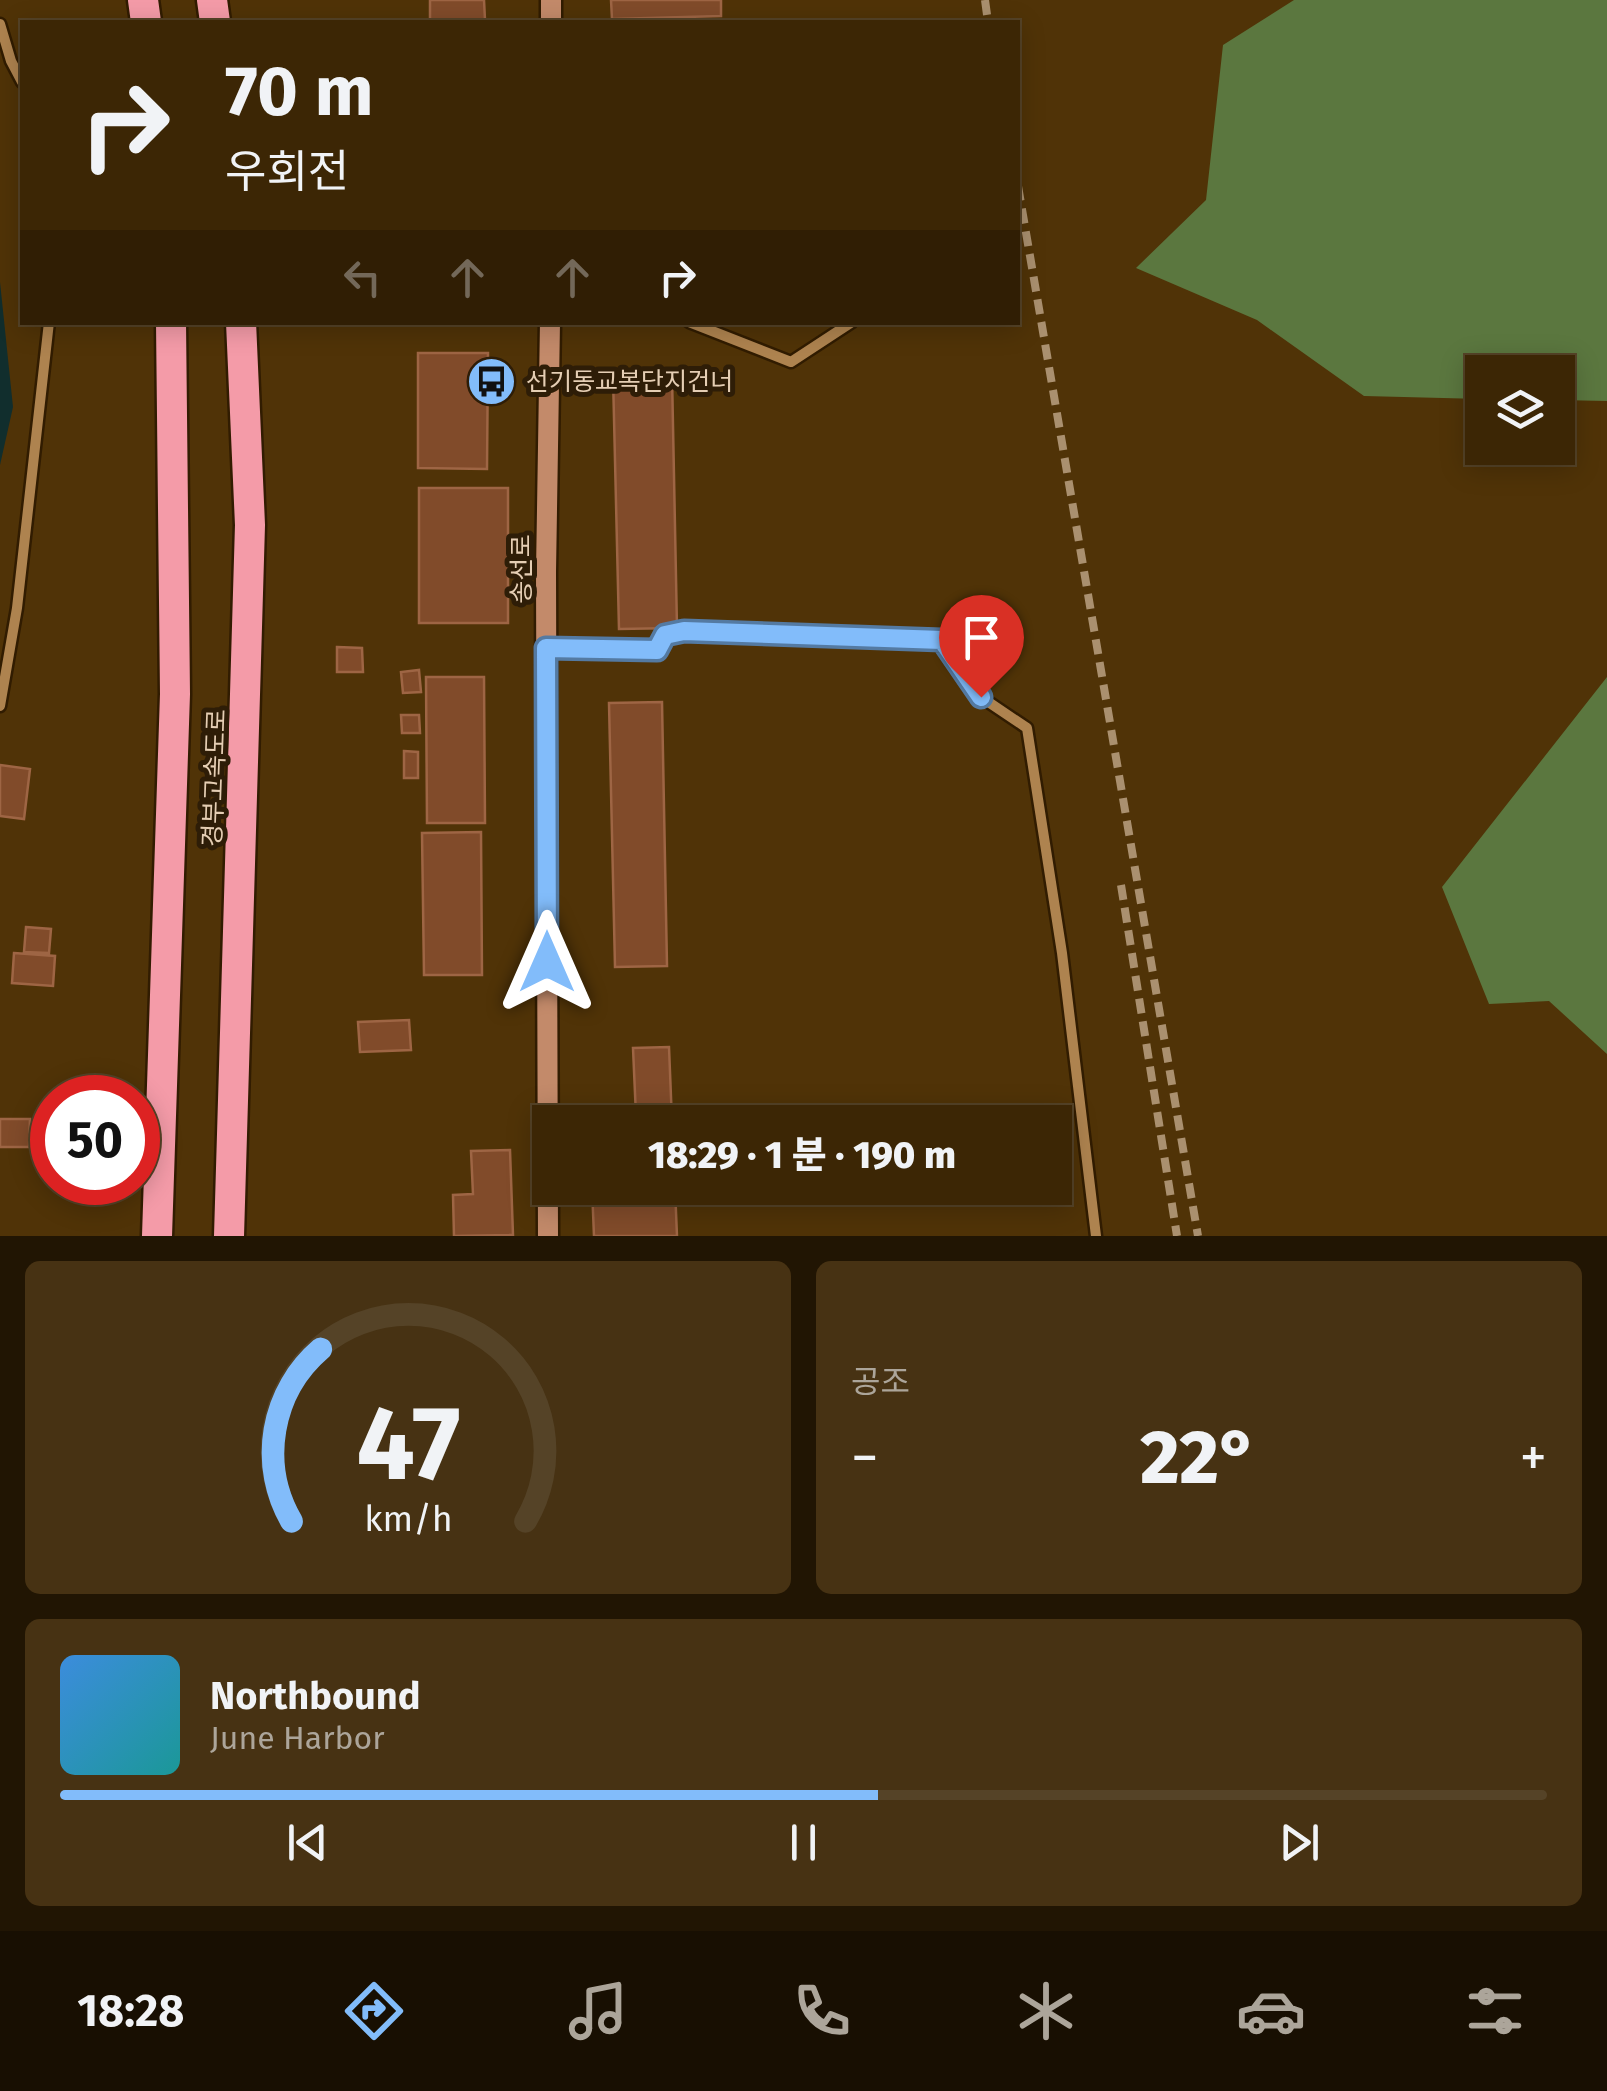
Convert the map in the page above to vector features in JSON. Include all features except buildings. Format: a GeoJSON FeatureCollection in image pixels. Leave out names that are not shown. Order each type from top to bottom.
{"type":"FeatureCollection","features":[{"type":"Feature","properties":{"kind":"highway","name":"경부고속도로"},"geometry":{"type":"LineString","coordinates":[[157,1236],[176,694],[172,325]]}},
{"type":"Feature","properties":{"kind":"highway","name":"경부고속도로"},"geometry":{"type":"LineString","coordinates":[[230,1236],[250,525],[241,325]]}},
{"type":"Feature","properties":{"kind":"main road","name":"송선로"},"geometry":{"type":"LineString","coordinates":[[548,1236],[546,648],[550,325]]}},
{"type":"Feature","properties":{"kind":"street"},"geometry":{"type":"LineString","coordinates":[[0,24],[20,78]]}},
{"type":"Feature","properties":{"kind":"street"},"geometry":{"type":"LineString","coordinates":[[0,706],[16,608],[49,325]]}},
{"type":"Feature","properties":{"kind":"street"},"geometry":{"type":"LineString","coordinates":[[697,325],[791,362],[847,325]]}},
{"type":"Feature","properties":{"kind":"street"},"geometry":{"type":"LineString","coordinates":[[546,648],[657,650],[665,635],[684,631],[942,640],[981,697],[1027,728],[1062,954],[1096,1236]]}},
{"type":"Feature","properties":{"kind":"green space"},"geometry":{"type":"Polygon","coordinates":[[[1294,0],[1607,0],[1607,401],[1575,400],[1575,355],[1465,355],[1465,399],[1364,396],[1257,320],[1136,268],[1206,200],[1223,45],[1294,0]]]}},
{"type":"Feature","properties":{"kind":"green space"},"geometry":{"type":"Polygon","coordinates":[[[1607,677],[1607,1054],[1549,1001],[1489,1004],[1442,887],[1607,677]]]}},
{"type":"Feature","properties":{"kind":"water"},"geometry":{"type":"Polygon","coordinates":[[[0,282],[13,407],[0,465],[0,282]]]}},
{"type":"Feature","properties":{"kind":"railway"},"geometry":{"type":"LineString","coordinates":[[985,0],[988,20]]}},
{"type":"Feature","properties":{"kind":"railway"},"geometry":{"type":"LineString","coordinates":[[1020,198],[1198,1236]]}},
{"type":"Feature","properties":{"kind":"railway"},"geometry":{"type":"LineString","coordinates":[[1121,885],[1177,1236]]}},
{"type":"Feature","properties":{"kind":"place","name":"선기동교복단지건너"},"geometry":{"type":"Point","coordinates":[491,381]}},
{"type":"Feature","properties":{"kind":"route"},"geometry":{"type":"LineString","coordinates":[[547,962],[546,648],[657,650],[665,635],[684,631],[942,640],[981,697]]}}]}
